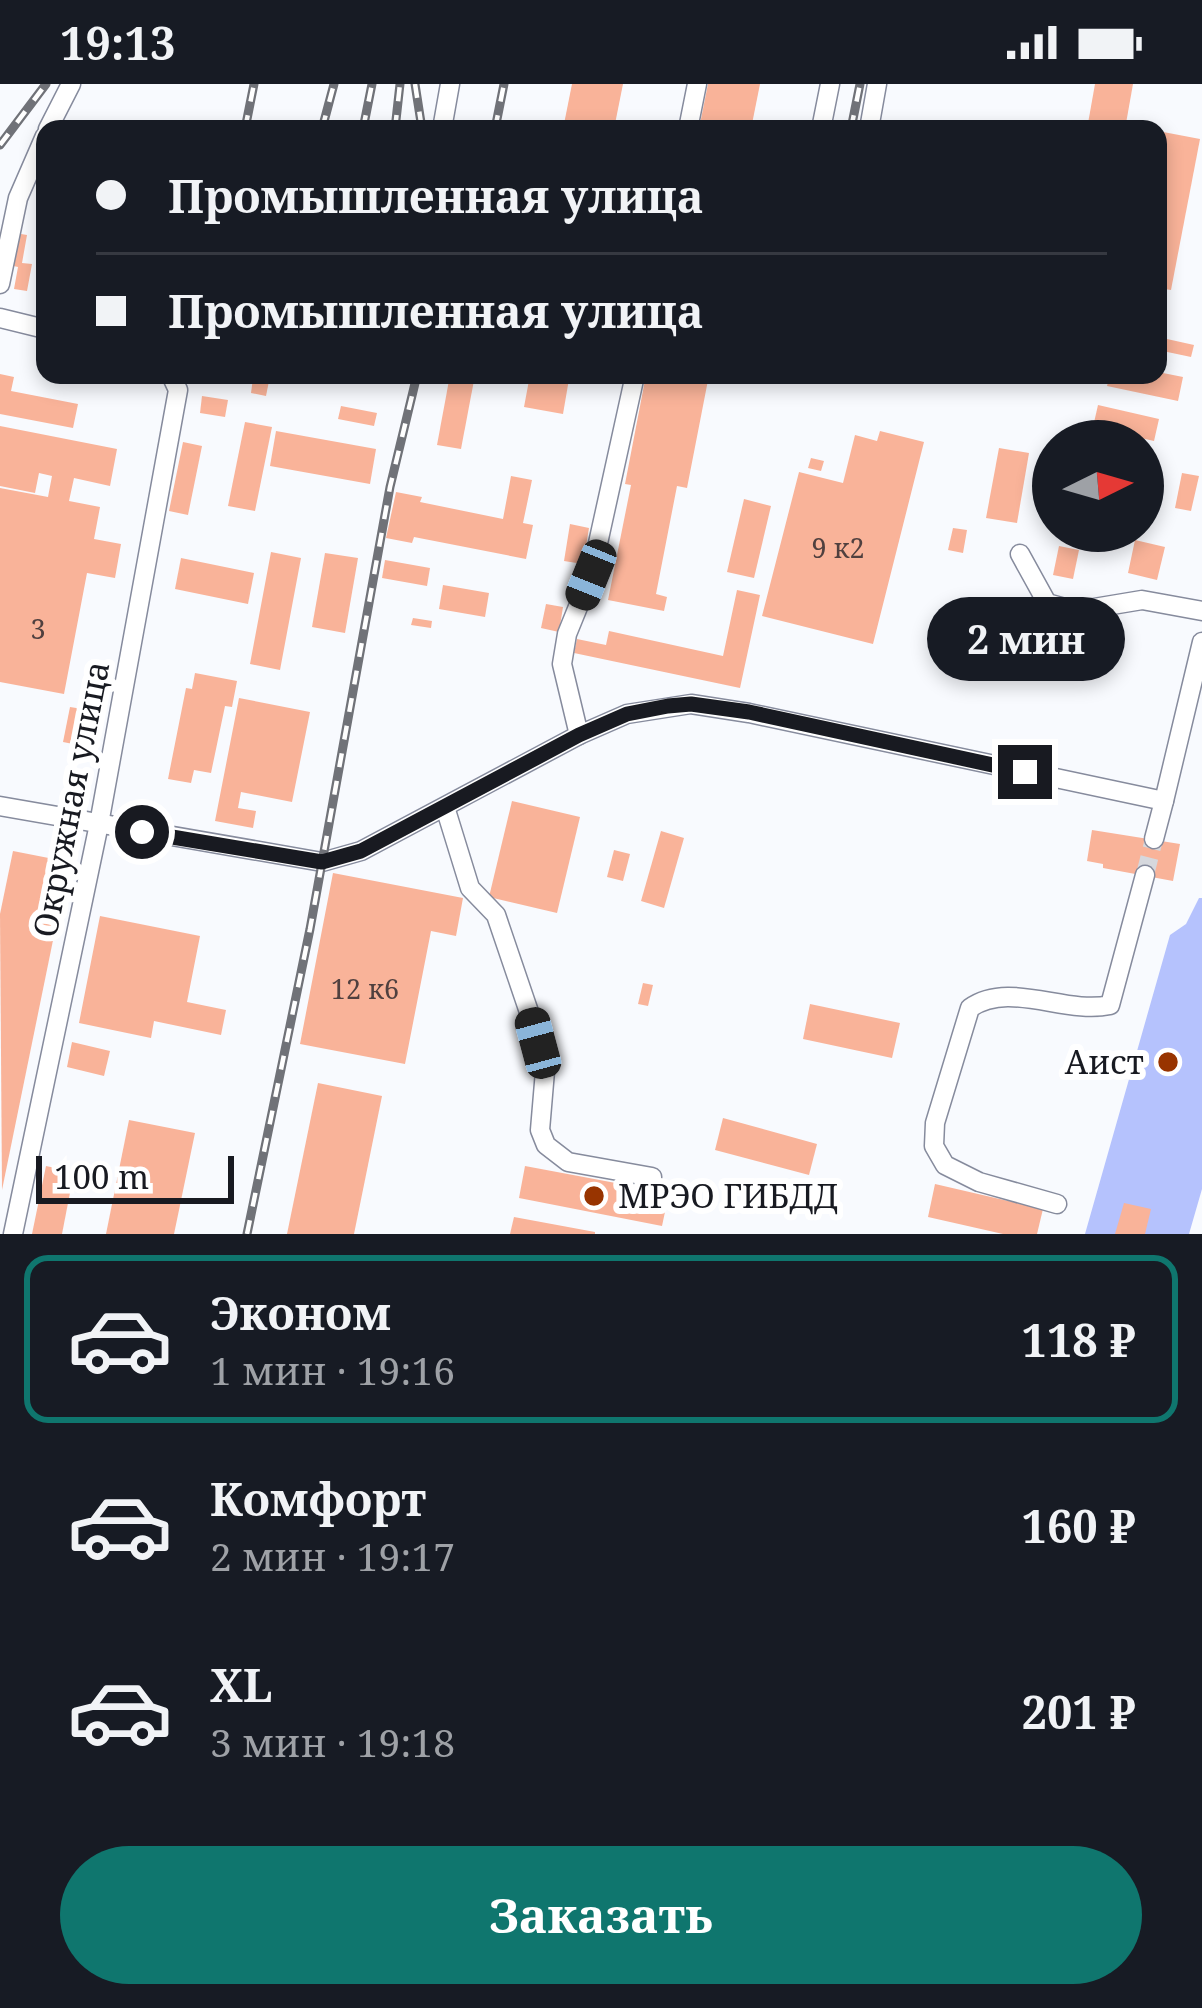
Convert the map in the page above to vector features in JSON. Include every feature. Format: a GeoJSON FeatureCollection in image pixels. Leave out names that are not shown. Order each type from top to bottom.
{"type":"FeatureCollection","features":[{"type":"Feature","properties":{"kind":"street"},"geometry":{"type":"LineString","coordinates":[[53,120],[71,84]]}},
{"type":"Feature","properties":{"kind":"street"},"geometry":{"type":"LineString","coordinates":[[444,120],[450,84]]}},
{"type":"Feature","properties":{"kind":"street"},"geometry":{"type":"LineString","coordinates":[[690,120],[697,84]]}},
{"type":"Feature","properties":{"kind":"street"},"geometry":{"type":"LineString","coordinates":[[823,120],[830,84]]}},
{"type":"Feature","properties":{"kind":"street"},"geometry":{"type":"LineString","coordinates":[[871,120],[878,84]]}},
{"type":"Feature","properties":{"kind":"street"},"geometry":{"type":"LineString","coordinates":[[0,284],[18,198],[36,158]]}},
{"type":"Feature","properties":{"kind":"street"},"geometry":{"type":"LineString","coordinates":[[0,318],[36,327]]}},
{"type":"Feature","properties":{"kind":"street","name":"Окружная улица"},"geometry":{"type":"LineString","coordinates":[[13,1234],[99,824],[178,390],[175,384]]}},
{"type":"Feature","properties":{"kind":"street"},"geometry":{"type":"LineString","coordinates":[[579,735],[562,664],[567,634],[591,575],[633,384]]}},
{"type":"Feature","properties":{"kind":"street"},"geometry":{"type":"LineString","coordinates":[[1020,554],[1046,603],[1076,611],[1142,600],[1202,611]]}},
{"type":"Feature","properties":{"kind":"street"},"geometry":{"type":"LineString","coordinates":[[1154,839],[1202,642]]}},
{"type":"Feature","properties":{"kind":"street"},"geometry":{"type":"LineString","coordinates":[[0,806],[322,862],[361,851],[627,714],[749,712],[1164,801]]}},
{"type":"Feature","properties":{"kind":"street"},"geometry":{"type":"LineString","coordinates":[[445,807],[470,888],[496,915],[530,1015],[545,1071],[540,1130],[546,1144],[568,1162],[652,1177]]}},
{"type":"Feature","properties":{"kind":"street"},"geometry":{"type":"LineString","coordinates":[[1057,1204],[979,1182],[945,1165],[934,1146],[935,1123],[970,1008],[984,998],[1010,997],[1089,1010],[1110,1005],[1145,875]]}},
{"type":"Feature","properties":{"kind":"shaded area","name":"Аист"},"geometry":{"type":"Polygon","coordinates":[[[1199,898],[1202,1189],[1189,1234],[1085,1234],[1170,935],[1186,924],[1199,898]]]}},
{"type":"Feature","properties":{"kind":"building"},"geometry":{"type":"Polygon","coordinates":[[[572,84],[623,84],[616,120],[565,120],[572,84]]]}},
{"type":"Feature","properties":{"kind":"building"},"geometry":{"type":"Polygon","coordinates":[[[708,84],[760,84],[753,120],[701,120],[708,84]]]}},
{"type":"Feature","properties":{"kind":"building"},"geometry":{"type":"Polygon","coordinates":[[[1095,84],[1133,84],[1127,120],[1089,120],[1095,84]]]}},
{"type":"Feature","properties":{"kind":"building"},"geometry":{"type":"Polygon","coordinates":[[[1167,133],[1200,139],[1171,290],[1167,289],[1167,133]]]}},
{"type":"Feature","properties":{"kind":"building"},"geometry":{"type":"Polygon","coordinates":[[[15,233],[27,235],[22,263],[32,264],[27,291],[14,289],[18,267],[9,265],[15,233]]]}},
{"type":"Feature","properties":{"kind":"building"},"geometry":{"type":"Polygon","coordinates":[[[1167,339],[1194,345],[1191,357],[1167,352],[1167,339]]]}},
{"type":"Feature","properties":{"kind":"building"},"geometry":{"type":"Polygon","coordinates":[[[0,374],[14,377],[11,391],[78,404],[73,428],[0,414],[0,374]]]}},
{"type":"Feature","properties":{"kind":"building"},"geometry":{"type":"Polygon","coordinates":[[[1167,374],[1183,377],[1178,401],[1107,386],[1167,384],[1167,374]]]}},
{"type":"Feature","properties":{"kind":"building"},"geometry":{"type":"Polygon","coordinates":[[[252,384],[268,384],[266,396],[251,393],[252,384]]]}},
{"type":"Feature","properties":{"kind":"building"},"geometry":{"type":"Polygon","coordinates":[[[448,384],[473,384],[461,449],[437,445],[448,384]]]}},
{"type":"Feature","properties":{"kind":"building"},"geometry":{"type":"Polygon","coordinates":[[[528,384],[568,384],[563,414],[524,407],[528,384]]]}},
{"type":"Feature","properties":{"kind":"building"},"geometry":{"type":"Polygon","coordinates":[[[644,384],[707,384],[687,488],[677,486],[656,594],[667,597],[664,611],[608,600],[631,485],[625,484],[644,384]]]}},
{"type":"Feature","properties":{"kind":"building"},"geometry":{"type":"Polygon","coordinates":[[[202,396],[228,400],[225,417],[200,413],[202,396]]]}},
{"type":"Feature","properties":{"kind":"building"},"geometry":{"type":"Polygon","coordinates":[[[1098,405],[1159,419],[1159,420],[1095,420],[1098,405]]]}},
{"type":"Feature","properties":{"kind":"building"},"geometry":{"type":"Polygon","coordinates":[[[341,406],[377,413],[374,426],[338,419],[341,406]]]}},
{"type":"Feature","properties":{"kind":"building"},"geometry":{"type":"Polygon","coordinates":[[[245,422],[272,427],[255,511],[228,506],[245,422]]]}},
{"type":"Feature","properties":{"kind":"building"},"geometry":{"type":"Polygon","coordinates":[[[0,426],[117,449],[110,486],[74,478],[69,501],[100,507],[94,539],[121,544],[115,578],[87,573],[64,694],[0,682],[0,488],[48,497],[52,476],[39,473],[35,493],[0,486],[0,426]]]}},
{"type":"Feature","properties":{"kind":"building"},"geometry":{"type":"Polygon","coordinates":[[[276,431],[376,449],[370,484],[270,466],[276,431]]]}},
{"type":"Feature","properties":{"kind":"building"},"geometry":{"type":"Polygon","coordinates":[[[880,431],[924,442],[873,644],[762,616],[799,472],[843,483],[855,435],[877,441],[880,431]]]}},
{"type":"Feature","properties":{"kind":"building"},"geometry":{"type":"Polygon","coordinates":[[[183,442],[202,446],[188,515],[169,511],[183,442]]]}},
{"type":"Feature","properties":{"kind":"building"},"geometry":{"type":"Polygon","coordinates":[[[999,448],[1029,453],[1017,523],[986,518],[999,448]]]}},
{"type":"Feature","properties":{"kind":"building"},"geometry":{"type":"Polygon","coordinates":[[[811,458],[824,461],[821,471],[808,468],[811,458]]]}},
{"type":"Feature","properties":{"kind":"building"},"geometry":{"type":"Polygon","coordinates":[[[1182,473],[1199,476],[1191,511],[1175,508],[1182,473]]]}},
{"type":"Feature","properties":{"kind":"building"},"geometry":{"type":"Polygon","coordinates":[[[511,476],[532,480],[523,523],[533,525],[526,559],[414,537],[412,543],[386,538],[396,492],[422,497],[420,502],[503,519],[511,476]]]}},
{"type":"Feature","properties":{"kind":"building"},"geometry":{"type":"Polygon","coordinates":[[[744,499],[771,506],[754,578],[727,572],[744,499]]]}},
{"type":"Feature","properties":{"kind":"building"},"geometry":{"type":"Polygon","coordinates":[[[570,524],[589,528],[583,564],[564,561],[570,524]]]}},
{"type":"Feature","properties":{"kind":"building"},"geometry":{"type":"Polygon","coordinates":[[[953,528],[967,530],[963,553],[948,550],[953,528]]]}},
{"type":"Feature","properties":{"kind":"building"},"geometry":{"type":"Polygon","coordinates":[[[271,552],[301,558],[280,670],[250,664],[271,552]]]}},
{"type":"Feature","properties":{"kind":"building"},"geometry":{"type":"Polygon","coordinates":[[[1058,552],[1079,552],[1073,579],[1053,575],[1058,552]]]}},
{"type":"Feature","properties":{"kind":"building"},"geometry":{"type":"Polygon","coordinates":[[[1132,552],[1164,552],[1157,580],[1128,573],[1132,552]]]}},
{"type":"Feature","properties":{"kind":"building"},"geometry":{"type":"Polygon","coordinates":[[[325,553],[358,558],[345,633],[312,627],[325,553]]]}},
{"type":"Feature","properties":{"kind":"building"},"geometry":{"type":"Polygon","coordinates":[[[181,558],[254,573],[248,604],[175,589],[181,558]]]}},
{"type":"Feature","properties":{"kind":"building"},"geometry":{"type":"Polygon","coordinates":[[[385,560],[430,568],[427,586],[382,578],[385,560]]]}},
{"type":"Feature","properties":{"kind":"building"},"geometry":{"type":"Polygon","coordinates":[[[443,585],[489,593],[485,617],[439,609],[443,585]]]}},
{"type":"Feature","properties":{"kind":"building"},"geometry":{"type":"Polygon","coordinates":[[[737,590],[760,595],[740,688],[574,653],[577,639],[606,645],[609,631],[723,656],[737,590]]]}},
{"type":"Feature","properties":{"kind":"building"},"geometry":{"type":"Polygon","coordinates":[[[546,604],[563,607],[559,632],[541,628],[546,604]]]}},
{"type":"Feature","properties":{"kind":"building"},"geometry":{"type":"Polygon","coordinates":[[[413,618],[432,621],[431,628],[411,625],[413,618]]]}},
{"type":"Feature","properties":{"kind":"building"},"geometry":{"type":"Polygon","coordinates":[[[195,673],[237,681],[232,707],[225,706],[211,773],[194,770],[191,783],[168,779],[186,688],[192,689],[195,673]]]}},
{"type":"Feature","properties":{"kind":"building"},"geometry":{"type":"Polygon","coordinates":[[[239,698],[310,712],[292,802],[241,792],[238,808],[256,811],[253,828],[215,821],[239,698]]]}},
{"type":"Feature","properties":{"kind":"building"},"geometry":{"type":"Polygon","coordinates":[[[70,707],[95,711],[88,747],[63,742],[70,707]]]}},
{"type":"Feature","properties":{"kind":"building"},"geometry":{"type":"Polygon","coordinates":[[[512,801],[580,817],[557,913],[489,897],[512,801]]]}},
{"type":"Feature","properties":{"kind":"building"},"geometry":{"type":"Polygon","coordinates":[[[1092,830],[1180,844],[1173,881],[1087,861],[1092,830]]]}},
{"type":"Feature","properties":{"kind":"building"},"geometry":{"type":"Polygon","coordinates":[[[661,831],[684,838],[664,908],[641,901],[661,831]]]}},
{"type":"Feature","properties":{"kind":"building"},"geometry":{"type":"Polygon","coordinates":[[[614,850],[630,854],[623,881],[607,877],[614,850]]]}},
{"type":"Feature","properties":{"kind":"building"},"geometry":{"type":"Polygon","coordinates":[[[13,851],[69,862],[2,1190],[0,914],[13,851]]]}},
{"type":"Feature","properties":{"kind":"building"},"geometry":{"type":"Polygon","coordinates":[[[333,873],[463,898],[456,936],[431,931],[405,1064],[300,1044],[333,873]]]}},
{"type":"Feature","properties":{"kind":"building"},"geometry":{"type":"Polygon","coordinates":[[[100,916],[200,936],[187,1002],[226,1010],[221,1035],[154,1021],[151,1038],[79,1023],[100,916]]]}},
{"type":"Feature","properties":{"kind":"building"},"geometry":{"type":"Polygon","coordinates":[[[643,983],[653,985],[648,1006],[638,1004],[643,983]]]}},
{"type":"Feature","properties":{"kind":"building"},"geometry":{"type":"Polygon","coordinates":[[[810,1004],[900,1023],[892,1058],[803,1039],[810,1004]]]}},
{"type":"Feature","properties":{"kind":"building"},"geometry":{"type":"Polygon","coordinates":[[[72,1042],[110,1051],[104,1076],[67,1067],[72,1042]]]}},
{"type":"Feature","properties":{"kind":"building"},"geometry":{"type":"Polygon","coordinates":[[[318,1083],[382,1096],[354,1234],[287,1234],[318,1083]]]}},
{"type":"Feature","properties":{"kind":"building"},"geometry":{"type":"Polygon","coordinates":[[[723,1118],[817,1144],[809,1175],[715,1150],[723,1118]]]}},
{"type":"Feature","properties":{"kind":"building"},"geometry":{"type":"Polygon","coordinates":[[[129,1120],[195,1133],[174,1234],[106,1234],[129,1120]]]}},
{"type":"Feature","properties":{"kind":"building"},"geometry":{"type":"Polygon","coordinates":[[[46,1166],[74,1172],[62,1234],[32,1234],[46,1166]]]}},
{"type":"Feature","properties":{"kind":"building","name":"МРЭО ГИБДД"},"geometry":{"type":"Polygon","coordinates":[[[525,1166],[669,1193],[662,1226],[519,1198],[525,1166]]]}},
{"type":"Feature","properties":{"kind":"building"},"geometry":{"type":"Polygon","coordinates":[[[935,1184],[1043,1209],[1037,1234],[1003,1234],[928,1217],[935,1184]]]}},
{"type":"Feature","properties":{"kind":"building"},"geometry":{"type":"Polygon","coordinates":[[[1124,1203],[1151,1209],[1145,1234],[1115,1234],[1124,1203]]]}},
{"type":"Feature","properties":{"kind":"building"},"geometry":{"type":"Polygon","coordinates":[[[514,1217],[595,1232],[595,1234],[510,1234],[514,1217]]]}},
{"type":"Feature","properties":{"kind":"tunnel"},"geometry":{"type":"LineString","coordinates":[[1145,875],[1154,839]]}},
{"type":"Feature","properties":{"kind":"railway"},"geometry":{"type":"LineString","coordinates":[[0,145],[46,84]]}},
{"type":"Feature","properties":{"kind":"railway"},"geometry":{"type":"LineString","coordinates":[[247,120],[254,84]]}},
{"type":"Feature","properties":{"kind":"railway"},"geometry":{"type":"LineString","coordinates":[[324,120],[334,84]]}},
{"type":"Feature","properties":{"kind":"railway"},"geometry":{"type":"LineString","coordinates":[[365,120],[372,84]]}},
{"type":"Feature","properties":{"kind":"railway"},"geometry":{"type":"LineString","coordinates":[[396,120],[400,84]]}},
{"type":"Feature","properties":{"kind":"railway"},"geometry":{"type":"LineString","coordinates":[[415,84],[421,120]]}},
{"type":"Feature","properties":{"kind":"railway"},"geometry":{"type":"LineString","coordinates":[[497,120],[504,84]]}},
{"type":"Feature","properties":{"kind":"railway"},"geometry":{"type":"LineString","coordinates":[[853,120],[860,84]]}},
{"type":"Feature","properties":{"kind":"railway"},"geometry":{"type":"LineString","coordinates":[[247,1234],[310,929],[390,487],[415,384]]}},
{"type":"Feature","properties":{"kind":"place","name":"Аист"},"geometry":{"type":"Point","coordinates":[1168,1062]}},
{"type":"Feature","properties":{"kind":"place","name":"МРЭО ГИБДД"},"geometry":{"type":"Point","coordinates":[594,1196]}},
{"type":"Feature","properties":{"kind":"route"},"geometry":{"type":"LineString","coordinates":[[142,832],[322,862],[361,851],[627,714],[691,704],[749,712],[1025,772]]}}]}
